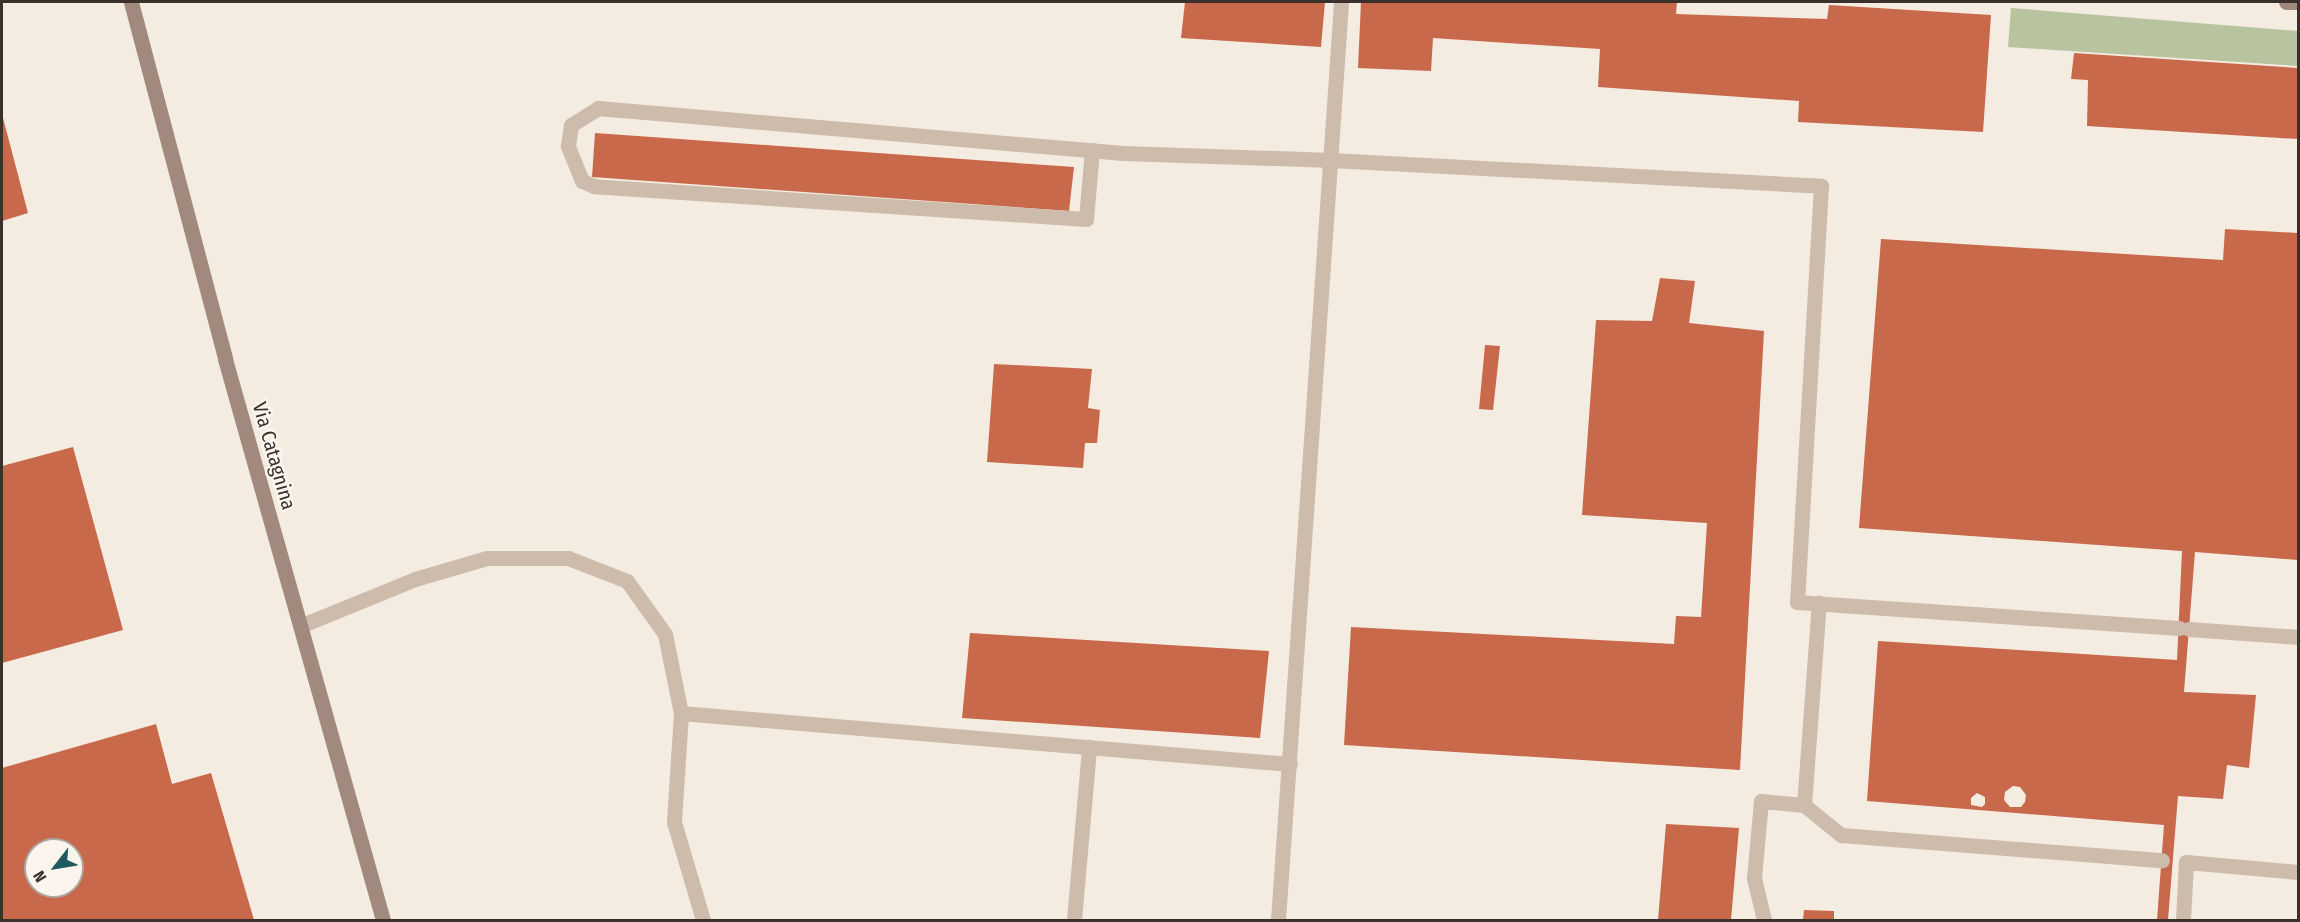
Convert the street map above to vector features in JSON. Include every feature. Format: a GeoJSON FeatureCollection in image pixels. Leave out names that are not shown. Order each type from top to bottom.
{"type":"FeatureCollection","features":[{"type":"Feature","properties":{"kind":"main road","name":"Via Catagnina"},"geometry":{"type":"LineString","coordinates":[[131,2],[225,359],[383,921]]}},
{"type":"Feature","properties":{"kind":"main road"},"geometry":{"type":"LineString","coordinates":[[2286,2],[2298,2]]}},
{"type":"Feature","properties":{"kind":"lane"},"geometry":{"type":"LineString","coordinates":[[1278,921],[1341,2]]}},
{"type":"Feature","properties":{"kind":"lane"},"geometry":{"type":"LineString","coordinates":[[1092,150],[1086,219],[594,186],[582,181],[568,146],[571,124],[598,108],[1092,150],[1331,160],[1821,186],[1797,602],[2298,637]]}},
{"type":"Feature","properties":{"kind":"lane"},"geometry":{"type":"LineString","coordinates":[[300,626],[415,579],[487,558],[568,558],[627,581],[665,634],[681,713],[674,822],[703,921]]}},
{"type":"Feature","properties":{"kind":"lane"},"geometry":{"type":"LineString","coordinates":[[1804,805],[1819,603]]}},
{"type":"Feature","properties":{"kind":"lane"},"geometry":{"type":"LineString","coordinates":[[681,713],[1290,764]]}},
{"type":"Feature","properties":{"kind":"lane"},"geometry":{"type":"LineString","coordinates":[[1074,921],[1089,747]]}},
{"type":"Feature","properties":{"kind":"lane"},"geometry":{"type":"LineString","coordinates":[[1764,921],[1754,878],[1761,801],[1804,805],[1841,835],[2298,872]]}},
{"type":"Feature","properties":{"kind":"lane"},"geometry":{"type":"LineString","coordinates":[[2174,861],[2183,921]]}},
{"type":"Feature","properties":{"kind":"green space"},"geometry":{"type":"Polygon","coordinates":[[[2011,8],[2298,31],[2298,66],[2008,47],[2011,8]]]}},
{"type":"Feature","properties":{"kind":"building"},"geometry":{"type":"Polygon","coordinates":[[[1185,2],[1325,2],[1321,47],[1181,38],[1185,2]]]}},
{"type":"Feature","properties":{"kind":"building"},"geometry":{"type":"Polygon","coordinates":[[[1361,2],[1677,2],[1676,14],[1827,19],[1829,5],[1991,15],[1983,132],[1798,122],[1799,101],[1598,87],[1600,49],[1433,38],[1431,71],[1358,68],[1361,2]]]}},
{"type":"Feature","properties":{"kind":"building"},"geometry":{"type":"Polygon","coordinates":[[[2074,53],[2298,68],[2298,139],[2087,126],[2088,80],[2071,79],[2074,53]]]}},
{"type":"Feature","properties":{"kind":"building"},"geometry":{"type":"Polygon","coordinates":[[[2,114],[28,213],[2,221],[2,114]]]}},
{"type":"Feature","properties":{"kind":"building"},"geometry":{"type":"Polygon","coordinates":[[[595,133],[1074,167],[1069,211],[592,177],[595,133]]]}},
{"type":"Feature","properties":{"kind":"building"},"geometry":{"type":"Polygon","coordinates":[[[2225,229],[2298,233],[2298,560],[2195,552],[2184,692],[2256,695],[2249,768],[2227,765],[2223,799],[2178,796],[2168,920],[2157,920],[2164,825],[1867,801],[1878,641],[2177,660],[2182,551],[1859,528],[1881,239],[2223,260],[2225,229]],[[2013,786],[2005,792],[2004,800],[2010,807],[2021,807],[2026,795],[2020,787],[2013,786]],[[1977,793],[1971,798],[1971,805],[1982,807],[1985,804],[1985,797],[1977,793]]]}},
{"type":"Feature","properties":{"kind":"building"},"geometry":{"type":"Polygon","coordinates":[[[1660,278],[1695,281],[1689,323],[1764,331],[1740,770],[1344,745],[1351,627],[1674,644],[1676,616],[1701,617],[1707,523],[1582,515],[1596,320],[1652,321],[1660,278]]]}},
{"type":"Feature","properties":{"kind":"building"},"geometry":{"type":"Polygon","coordinates":[[[1485,345],[1500,346],[1493,410],[1479,409],[1485,345]]]}},
{"type":"Feature","properties":{"kind":"building"},"geometry":{"type":"Polygon","coordinates":[[[994,364],[1092,369],[1088,408],[1100,410],[1097,443],[1085,443],[1083,468],[987,462],[994,364]]]}},
{"type":"Feature","properties":{"kind":"building"},"geometry":{"type":"Polygon","coordinates":[[[73,447],[123,630],[2,663],[2,466],[73,447]]]}},
{"type":"Feature","properties":{"kind":"building"},"geometry":{"type":"Polygon","coordinates":[[[970,633],[1269,651],[1260,738],[962,718],[970,633]]]}},
{"type":"Feature","properties":{"kind":"building"},"geometry":{"type":"Polygon","coordinates":[[[156,724],[172,784],[211,773],[254,920],[2,920],[2,768],[156,724]]]}},
{"type":"Feature","properties":{"kind":"building"},"geometry":{"type":"Polygon","coordinates":[[[1666,824],[1739,828],[1731,920],[1658,920],[1666,824]]]}},
{"type":"Feature","properties":{"kind":"building"},"geometry":{"type":"Polygon","coordinates":[[[1804,910],[1834,911],[1834,920],[1803,920],[1804,910]]]}}]}
